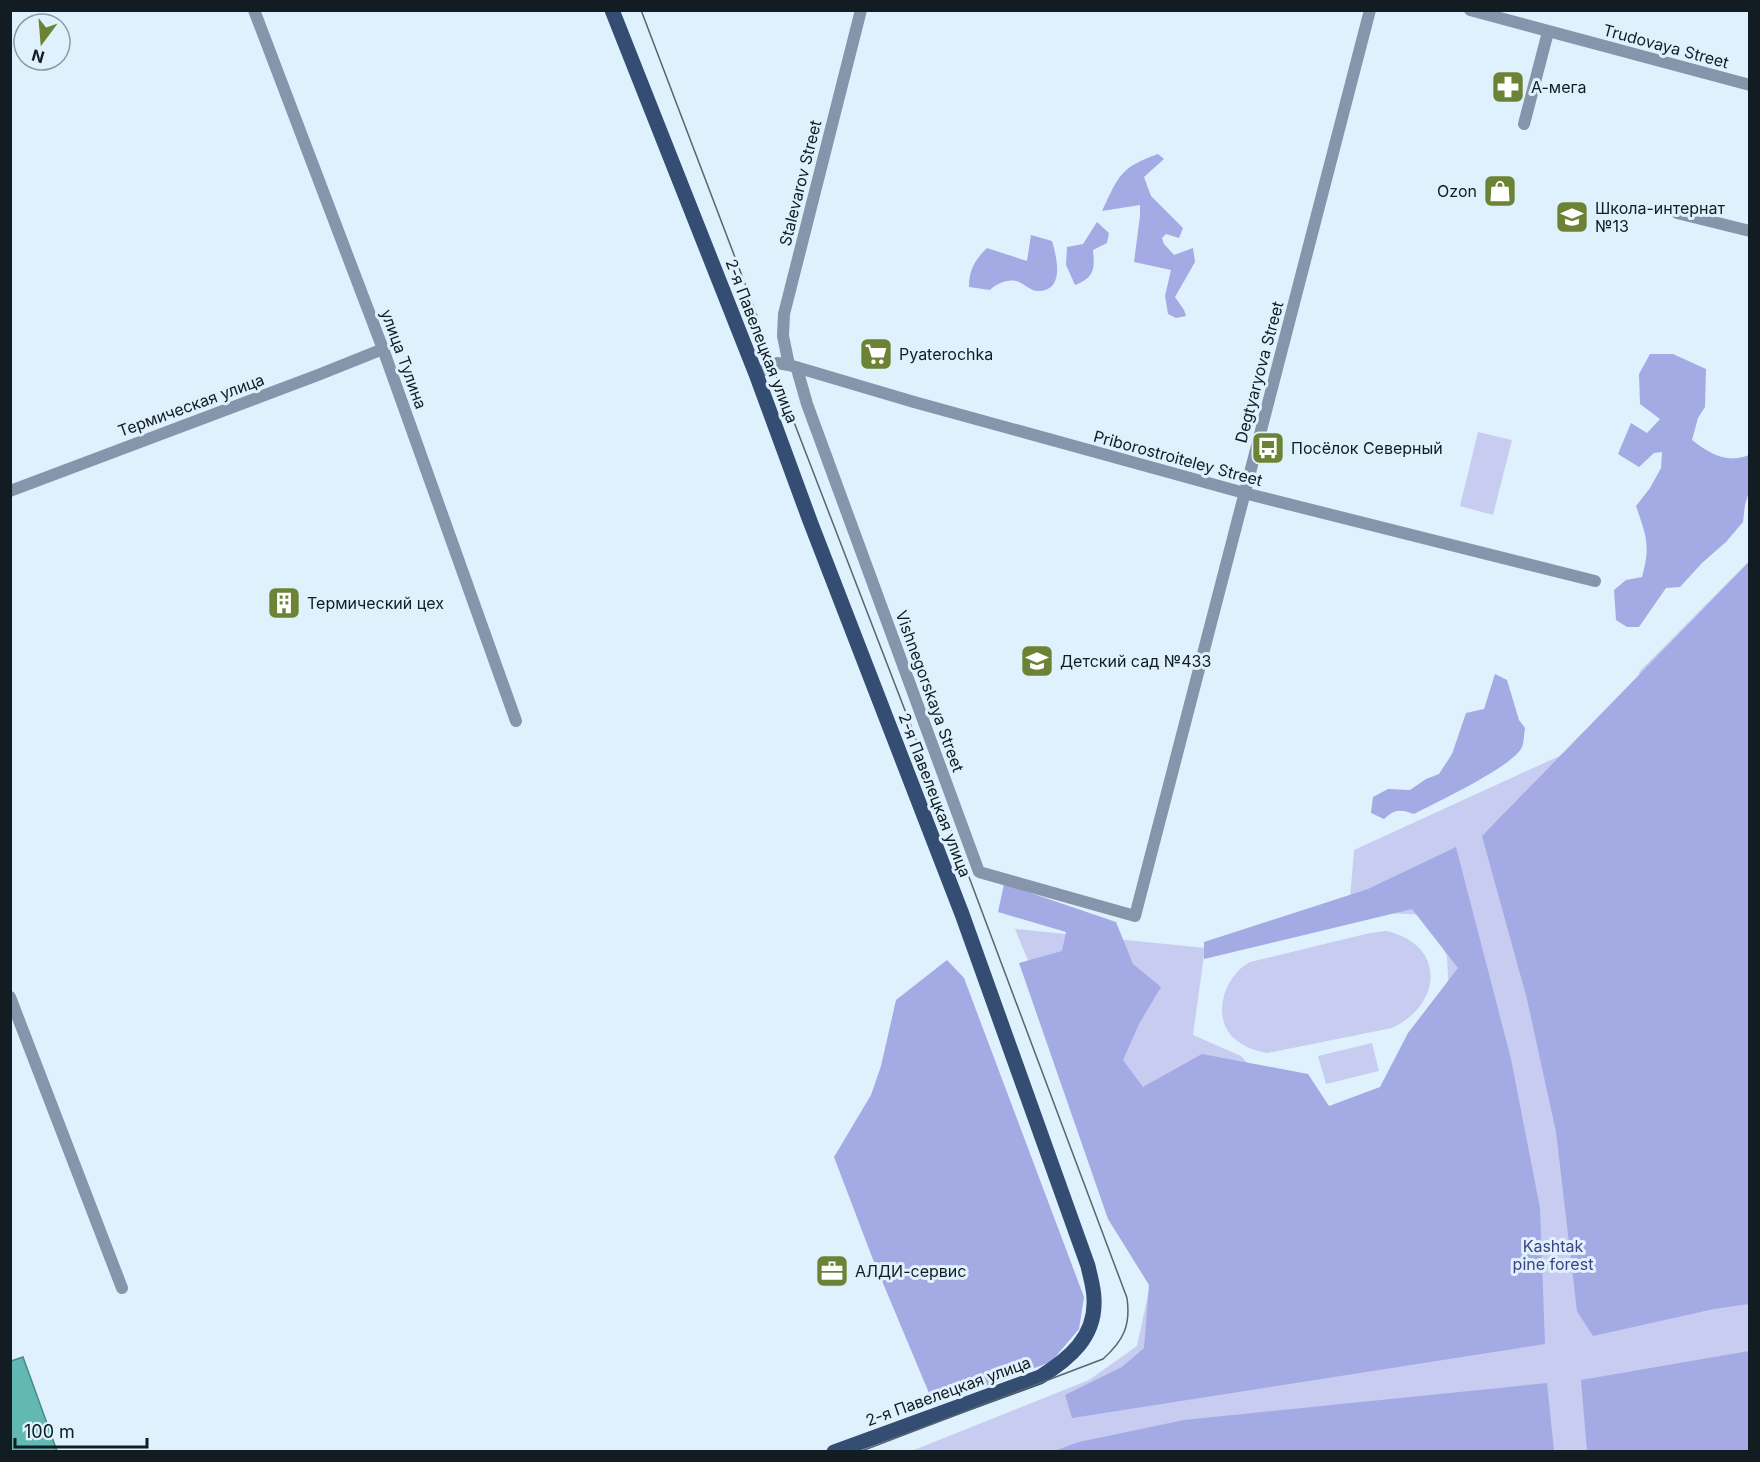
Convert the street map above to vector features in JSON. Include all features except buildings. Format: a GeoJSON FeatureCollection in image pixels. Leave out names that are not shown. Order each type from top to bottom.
{"type":"FeatureCollection","features":[{"type":"Feature","properties":{"kind":"main road","name":"2-я Павелецкая улица"},"geometry":{"type":"LineString","coordinates":[[612,10],[756,374],[810,521],[966,925],[1088,1266],[1095,1299],[1091,1323],[1080,1345],[1066,1360],[1040,1377],[834,1452]]}},
{"type":"Feature","properties":{"kind":"street","name":"улица Тулина"},"geometry":{"type":"LineString","coordinates":[[254,10],[383,349],[516,721]]}},
{"type":"Feature","properties":{"kind":"street","name":"Stalevarov Street"},"geometry":{"type":"LineString","coordinates":[[793,367],[783,336],[784,314],[861,10]]}},
{"type":"Feature","properties":{"kind":"street","name":"Degtyaryova Street"},"geometry":{"type":"LineString","coordinates":[[1135,916],[1370,10]]}},
{"type":"Feature","properties":{"kind":"street","name":"Trudovaya Street"},"geometry":{"type":"LineString","coordinates":[[1470,10],[1749,85]]}},
{"type":"Feature","properties":{"kind":"street"},"geometry":{"type":"LineString","coordinates":[[1524,124],[1548,32]]}},
{"type":"Feature","properties":{"kind":"street"},"geometry":{"type":"LineString","coordinates":[[1677,213],[1749,231]]}},
{"type":"Feature","properties":{"kind":"street","name":"Термическая улица"},"geometry":{"type":"LineString","coordinates":[[10,491],[383,349]]}},
{"type":"Feature","properties":{"kind":"street","name":"Priborostroiteley Street"},"geometry":{"type":"LineString","coordinates":[[756,374],[777,363],[1244,493],[1595,581]]}},
{"type":"Feature","properties":{"kind":"street","name":"Vishnegorskaya Street"},"geometry":{"type":"LineString","coordinates":[[793,367],[979,872],[1135,916]]}},
{"type":"Feature","properties":{"kind":"street"},"geometry":{"type":"LineString","coordinates":[[10,997],[122,1288]]}},
{"type":"Feature","properties":{"kind":"green space"},"geometry":{"type":"Polygon","coordinates":[[[1478,432],[1512,440],[1493,515],[1460,506],[1478,432]]]}},
{"type":"Feature","properties":{"kind":"green space","name":"Kashtak pine forest"},"geometry":{"type":"Polygon","coordinates":[[[1749,561],[1749,1451],[909,1452],[1089,1380],[1137,1346],[1154,1267],[1015,929],[1205,948],[1193,1035],[1241,1056],[1305,1128],[1433,1100],[1449,994],[1447,956],[1426,915],[1349,911],[1354,850],[1647,716],[1639,672],[1749,561]]]}},
{"type":"Feature","properties":{"kind":"green space"},"geometry":{"type":"Polygon","coordinates":[[[1386,931],[1406,938],[1419,948],[1428,961],[1431,975],[1428,990],[1421,1005],[1409,1017],[1392,1028],[1267,1053],[1247,1047],[1230,1034],[1222,1015],[1222,1004],[1235,975],[1250,962],[1386,931]]]}},
{"type":"Feature","properties":{"kind":"green space"},"geometry":{"type":"Polygon","coordinates":[[[1372,1043],[1379,1071],[1326,1084],[1318,1056],[1372,1043]]]}},
{"type":"Feature","properties":{"kind":"shaded area"},"geometry":{"type":"Polygon","coordinates":[[[1158,154],[1164,159],[1144,177],[1151,196],[1183,228],[1179,238],[1166,234],[1162,238],[1164,244],[1174,255],[1193,248],[1195,262],[1175,297],[1186,316],[1176,318],[1168,314],[1165,296],[1171,270],[1134,262],[1140,205],[1102,211],[1112,189],[1122,175],[1135,164],[1158,154]]]}},
{"type":"Feature","properties":{"kind":"shaded area"},"geometry":{"type":"Polygon","coordinates":[[[1097,222],[1109,233],[1107,243],[1093,250],[1094,262],[1090,276],[1075,285],[1066,265],[1067,247],[1083,244],[1097,222]]]}},
{"type":"Feature","properties":{"kind":"shaded area"},"geometry":{"type":"Polygon","coordinates":[[[1031,235],[1052,241],[1057,272],[1052,286],[1047,290],[1035,291],[1019,282],[1009,281],[1002,282],[990,290],[969,287],[974,265],[987,248],[1027,261],[1031,235]]]}},
{"type":"Feature","properties":{"kind":"shaded area"},"geometry":{"type":"Polygon","coordinates":[[[1650,354],[1673,354],[1706,369],[1705,407],[1698,418],[1692,440],[1705,450],[1726,458],[1741,458],[1749,455],[1749,491],[1743,522],[1726,542],[1680,587],[1666,588],[1639,627],[1627,627],[1616,620],[1614,590],[1626,580],[1642,577],[1647,548],[1636,506],[1650,488],[1661,468],[1662,452],[1654,453],[1639,467],[1618,454],[1631,423],[1647,433],[1660,419],[1640,404],[1639,374],[1650,354]]]}},
{"type":"Feature","properties":{"kind":"shaded area"},"geometry":{"type":"Polygon","coordinates":[[[1749,562],[1749,1304],[1714,1309],[1593,1336],[1577,1311],[1556,1132],[1527,999],[1482,836],[1749,562]]]}},
{"type":"Feature","properties":{"kind":"shaded area"},"geometry":{"type":"Polygon","coordinates":[[[1495,674],[1507,680],[1519,720],[1525,728],[1522,747],[1516,755],[1473,784],[1414,814],[1398,811],[1384,819],[1371,813],[1373,797],[1388,789],[1410,790],[1426,779],[1439,774],[1452,754],[1466,713],[1484,709],[1495,674]]]}},
{"type":"Feature","properties":{"kind":"shaded area"},"geometry":{"type":"Polygon","coordinates":[[[1456,847],[1511,1059],[1540,1208],[1545,1344],[1072,1418],[1065,1395],[1122,1367],[1144,1348],[1149,1285],[1108,1219],[1019,963],[1062,951],[1066,932],[998,912],[1004,884],[1116,922],[1133,964],[1161,987],[1139,1024],[1123,1060],[1143,1087],[1202,1054],[1308,1074],[1329,1106],[1380,1087],[1408,1033],[1458,968],[1412,909],[1204,959],[1204,942],[1368,889],[1456,847]]]}},
{"type":"Feature","properties":{"kind":"shaded area"},"geometry":{"type":"Polygon","coordinates":[[[947,960],[964,978],[1084,1297],[1079,1329],[1051,1362],[934,1405],[872,1257],[834,1157],[871,1095],[881,1066],[896,1000],[947,960]]]}},
{"type":"Feature","properties":{"kind":"shaded area"},"geometry":{"type":"Polygon","coordinates":[[[1749,1351],[1749,1451],[1587,1451],[1581,1380],[1749,1351]]]}},
{"type":"Feature","properties":{"kind":"shaded area"},"geometry":{"type":"Polygon","coordinates":[[[23,1357],[57,1451],[11,1451],[11,1361],[23,1357]]]}},
{"type":"Feature","properties":{"kind":"shaded area"},"geometry":{"type":"Polygon","coordinates":[[[1547,1383],[1554,1451],[1054,1451],[1079,1442],[1184,1420],[1547,1383]]]}},
{"type":"Feature","properties":{"kind":"tram line"},"geometry":{"type":"LineString","coordinates":[[641,10],[755,310],[772,365],[963,861],[1127,1298],[1128,1317],[1124,1332],[1116,1346],[1103,1359],[859,1452]]}},
{"type":"Feature","properties":{"kind":"place","name":"А-мега"},"geometry":{"type":"Point","coordinates":[1508,87]}},
{"type":"Feature","properties":{"kind":"place","name":"Ozon"},"geometry":{"type":"Point","coordinates":[1500,191]}},
{"type":"Feature","properties":{"kind":"place","name":"Школа-интернат №13"},"geometry":{"type":"Point","coordinates":[1572,217]}},
{"type":"Feature","properties":{"kind":"place","name":"Pyaterochka"},"geometry":{"type":"Point","coordinates":[876,354]}},
{"type":"Feature","properties":{"kind":"place","name":"Посёлок Северный"},"geometry":{"type":"Point","coordinates":[1268,448]}},
{"type":"Feature","properties":{"kind":"place","name":"Термический цех"},"geometry":{"type":"Point","coordinates":[284,603]}},
{"type":"Feature","properties":{"kind":"place","name":"Детский сад №433"},"geometry":{"type":"Point","coordinates":[1037,661]}},
{"type":"Feature","properties":{"kind":"place","name":"АЛДИ-сервис"},"geometry":{"type":"Point","coordinates":[832,1271]}}]}
